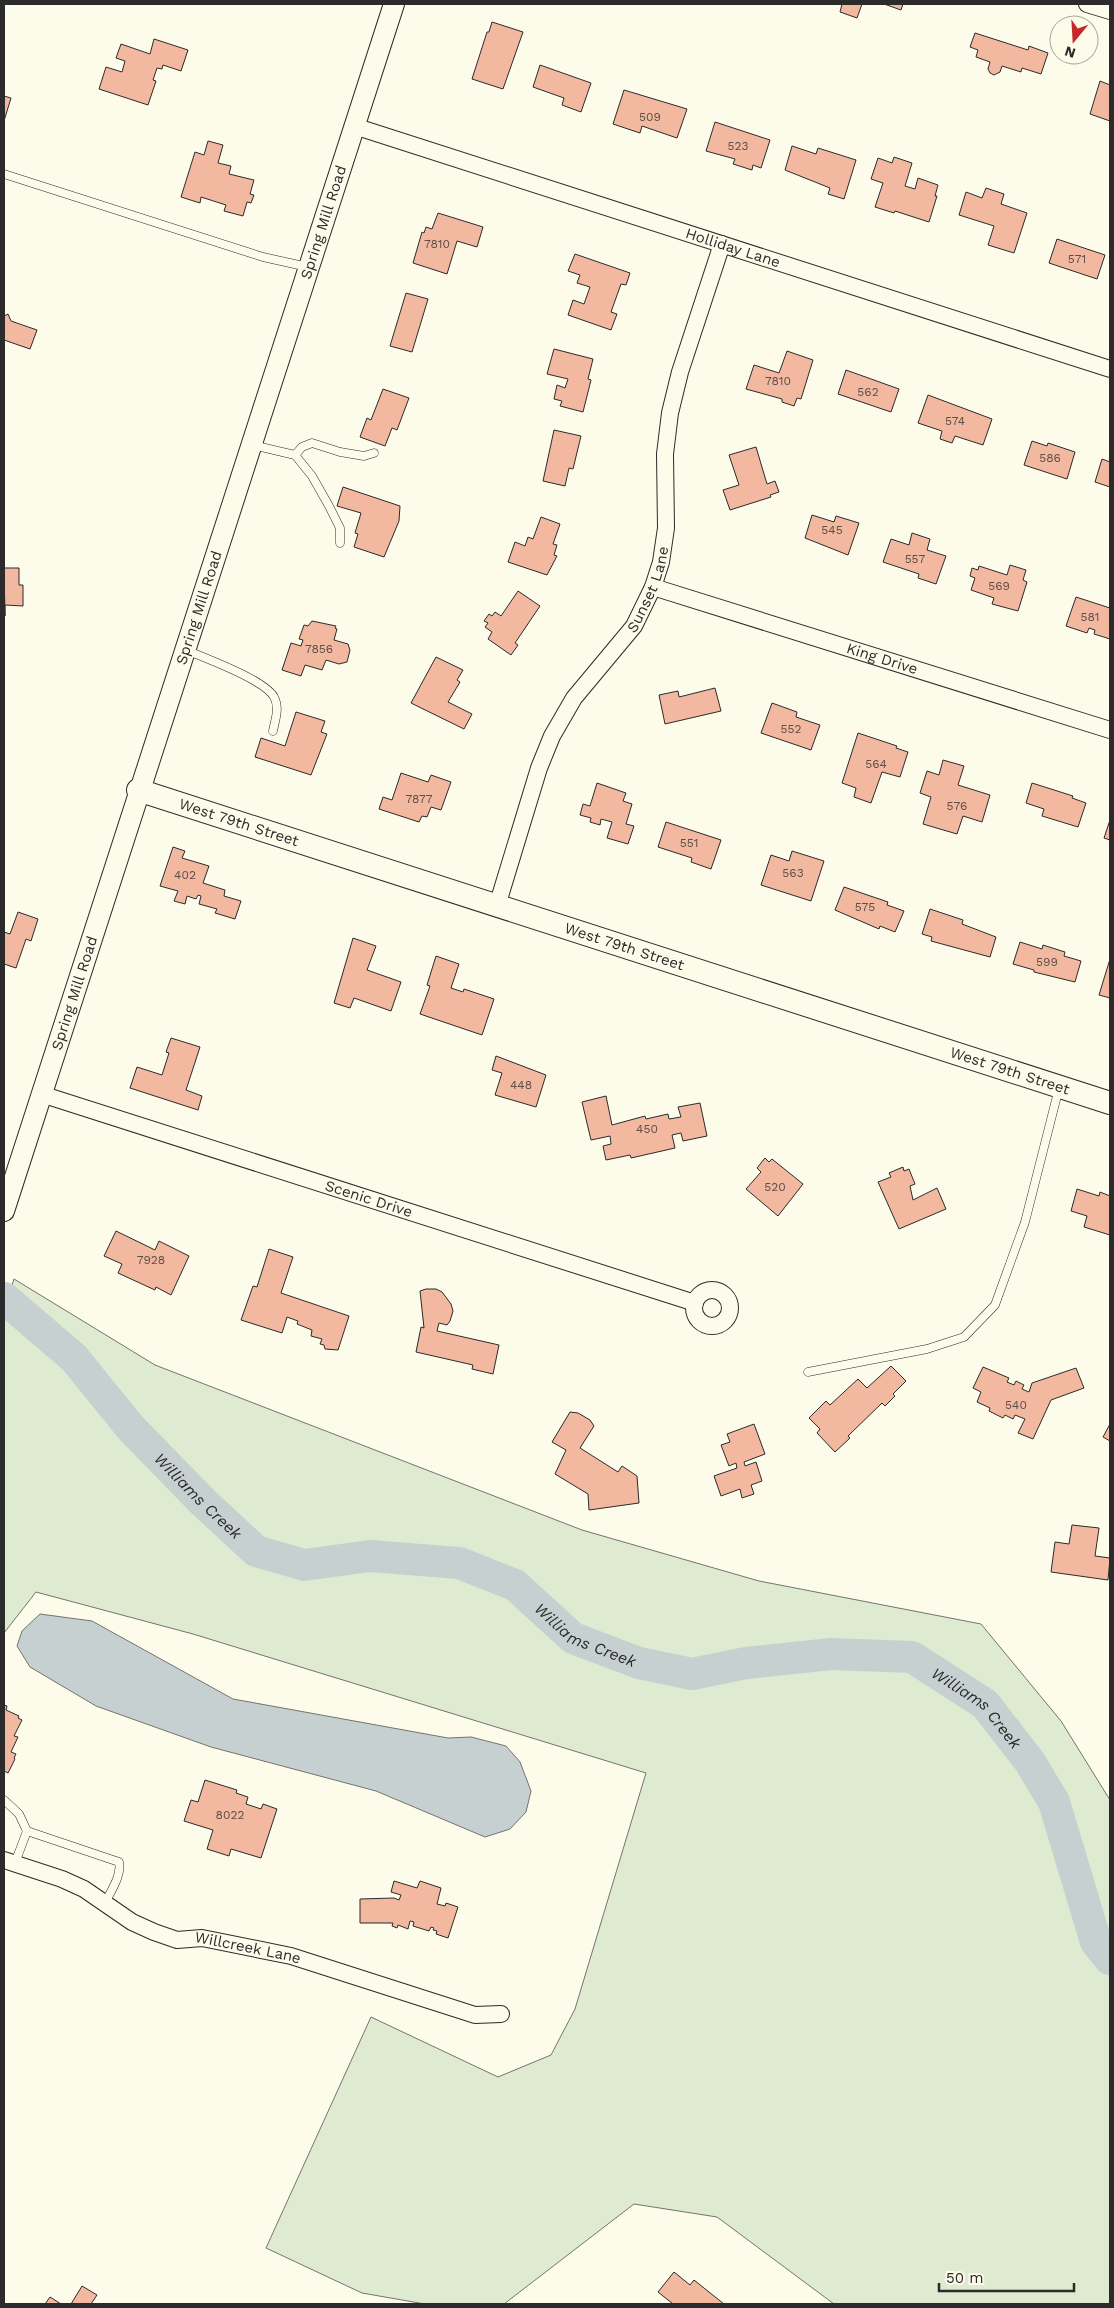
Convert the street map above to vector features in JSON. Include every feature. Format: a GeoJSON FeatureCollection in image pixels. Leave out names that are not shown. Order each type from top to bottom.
{"type":"FeatureCollection","features":[{"type":"Feature","properties":{"kind":"main road","name":"West 79th Street"},"geometry":{"type":"LineString","coordinates":[[138,790],[1110,1103]]}},
{"type":"Feature","properties":{"kind":"street","name":"Spring Mill Road"},"geometry":{"type":"LineString","coordinates":[[4,1211],[138,790],[394,4]]}},
{"type":"Feature","properties":{"kind":"street"},"geometry":{"type":"LineString","coordinates":[[1087,4],[1110,11]]}},
{"type":"Feature","properties":{"kind":"street","name":"Holliday Lane"},"geometry":{"type":"LineString","coordinates":[[354,126],[1110,369]]}},
{"type":"Feature","properties":{"kind":"street","name":"Sunset Lane"},"geometry":{"type":"LineString","coordinates":[[497,906],[539,768],[556,728],[584,684],[613,653],[634,626],[653,586],[661,562],[666,528],[665,454],[670,413],[680,372],[722,244]]}},
{"type":"Feature","properties":{"kind":"street","name":"King Drive"},"geometry":{"type":"LineString","coordinates":[[653,586],[1110,730]]}},
{"type":"Feature","properties":{"kind":"street","name":"Scenic Drive"},"geometry":{"type":"LineString","coordinates":[[41,1094],[695,1303]]}},
{"type":"Feature","properties":{"kind":"street","name":"Willcreek Lane"},"geometry":{"type":"LineString","coordinates":[[9,1862],[62,1879],[84,1889],[140,1926],[177,1940],[202,1938],[291,1956],[475,2015],[501,2014]]}},
{"type":"Feature","properties":{"kind":"lane"},"geometry":{"type":"LineString","coordinates":[[4,174],[263,257],[308,267]]}},
{"type":"Feature","properties":{"kind":"lane"},"geometry":{"type":"LineString","coordinates":[[295,455],[302,447],[312,443],[340,452],[364,456],[374,453]]}},
{"type":"Feature","properties":{"kind":"lane"},"geometry":{"type":"LineString","coordinates":[[250,445],[295,455],[312,476],[329,506],[340,528],[340,543]]}},
{"type":"Feature","properties":{"kind":"lane"},"geometry":{"type":"LineString","coordinates":[[184,649],[262,685],[274,697],[278,712],[273,731]]}},
{"type":"Feature","properties":{"kind":"lane"},"geometry":{"type":"LineString","coordinates":[[808,1372],[927,1349],[964,1337],[995,1305],[1025,1222],[1059,1086]]}},
{"type":"Feature","properties":{"kind":"lane"},"geometry":{"type":"LineString","coordinates":[[4,1800],[19,1814],[27,1831],[119,1862],[120,1867],[113,1888],[105,1903]]}},
{"type":"Feature","properties":{"kind":"lane"},"geometry":{"type":"LineString","coordinates":[[9,1862],[27,1831]]}},
{"type":"Feature","properties":{"kind":"green space"},"geometry":{"type":"Polygon","coordinates":[[[14,1279],[155,1365],[582,1530],[759,1581],[981,1624],[1061,1721],[1110,1800],[1110,2304],[834,2304],[717,2217],[634,2204],[504,2304],[425,2304],[362,2293],[266,2248],[371,2017],[498,2077],[551,2055],[575,2009],[646,1773],[193,1634],[36,1592],[4,1633],[4,1309],[14,1279]]]}},
{"type":"Feature","properties":{"kind":"shaded area"},"geometry":{"type":"Polygon","coordinates":[[[40,1614],[92,1621],[233,1699],[448,1738],[471,1737],[506,1746],[520,1762],[531,1791],[526,1812],[510,1829],[485,1837],[376,1791],[211,1747],[96,1706],[30,1667],[17,1646],[22,1631],[40,1614]]]}},
{"type":"Feature","properties":{"kind":"building"},"geometry":{"type":"Polygon","coordinates":[[[842,4],[862,4],[857,18],[840,12],[842,4]]]}},
{"type":"Feature","properties":{"kind":"building"},"geometry":{"type":"Polygon","coordinates":[[[884,4],[903,4],[901,10],[884,4]]]}},
{"type":"Feature","properties":{"kind":"building"},"geometry":{"type":"Polygon","coordinates":[[[492,22],[523,32],[503,89],[472,79],[492,22]]]}},
{"type":"Feature","properties":{"kind":"building"},"geometry":{"type":"Polygon","coordinates":[[[975,33],[1028,50],[1029,46],[1048,53],[1041,74],[1022,68],[1021,72],[1002,66],[1000,72],[994,75],[990,73],[988,69],[990,62],[976,57],[978,50],[970,47],[975,33]]]}},
{"type":"Feature","properties":{"kind":"building"},"geometry":{"type":"Polygon","coordinates":[[[154,39],[188,50],[181,71],[163,65],[162,69],[157,68],[153,80],[156,81],[148,105],[99,89],[106,67],[122,72],[125,61],[116,58],[121,44],[150,54],[154,39]]]}},
{"type":"Feature","properties":{"kind":"building"},"geometry":{"type":"Polygon","coordinates":[[[540,65],[591,83],[581,112],[562,105],[564,98],[533,87],[540,65]]]}},
{"type":"Feature","properties":{"kind":"building"},"geometry":{"type":"Polygon","coordinates":[[[1100,81],[1110,85],[1110,121],[1090,114],[1100,81]]]}},
{"type":"Feature","properties":{"kind":"building"},"geometry":{"type":"Polygon","coordinates":[[[624,90],[687,109],[677,138],[642,126],[640,133],[613,124],[624,90]]]}},
{"type":"Feature","properties":{"kind":"building"},"geometry":{"type":"Polygon","coordinates":[[[4,96],[11,98],[4,121],[4,96]]]}},
{"type":"Feature","properties":{"kind":"building"},"geometry":{"type":"Polygon","coordinates":[[[715,122],[770,140],[761,168],[753,165],[752,170],[733,164],[735,159],[706,151],[715,122]]]}},
{"type":"Feature","properties":{"kind":"building"},"geometry":{"type":"Polygon","coordinates":[[[208,141],[223,145],[218,163],[231,166],[229,174],[254,180],[250,194],[254,195],[251,203],[247,202],[243,216],[224,211],[226,205],[201,197],[200,203],[181,197],[195,152],[204,155],[208,141]]]}},
{"type":"Feature","properties":{"kind":"building"},"geometry":{"type":"Polygon","coordinates":[[[792,146],[816,154],[818,148],[856,160],[844,199],[828,194],[830,188],[785,170],[792,146]]]}},
{"type":"Feature","properties":{"kind":"building"},"geometry":{"type":"Polygon","coordinates":[[[894,157],[912,163],[905,186],[915,189],[918,178],[938,185],[935,196],[937,196],[929,222],[875,207],[883,183],[871,179],[878,158],[892,163],[894,157]]]}},
{"type":"Feature","properties":{"kind":"building"},"geometry":{"type":"Polygon","coordinates":[[[986,188],[1004,194],[1001,204],[1027,213],[1014,253],[988,245],[994,226],[959,215],[966,192],[982,198],[986,188]]]}},
{"type":"Feature","properties":{"kind":"building"},"geometry":{"type":"Polygon","coordinates":[[[438,213],[483,227],[477,247],[457,241],[447,274],[413,263],[422,232],[424,233],[426,227],[432,229],[438,213]]]}},
{"type":"Feature","properties":{"kind":"building"},"geometry":{"type":"Polygon","coordinates":[[[1057,239],[1105,255],[1097,279],[1049,263],[1057,239]]]}},
{"type":"Feature","properties":{"kind":"building"},"geometry":{"type":"Polygon","coordinates":[[[575,254],[630,273],[626,285],[621,284],[611,312],[617,314],[611,330],[568,315],[573,300],[584,304],[590,287],[577,283],[580,275],[568,271],[575,254]]]}},
{"type":"Feature","properties":{"kind":"building"},"geometry":{"type":"Polygon","coordinates":[[[406,293],[428,299],[412,352],[390,346],[406,293]]]}},
{"type":"Feature","properties":{"kind":"building"},"geometry":{"type":"Polygon","coordinates":[[[8,314],[11,321],[37,330],[30,349],[4,340],[4,316],[8,314]]]}},
{"type":"Feature","properties":{"kind":"building"},"geometry":{"type":"Polygon","coordinates":[[[554,349],[593,359],[588,379],[591,380],[583,412],[560,406],[562,401],[554,399],[557,385],[565,388],[568,379],[547,374],[554,349]]]}},
{"type":"Feature","properties":{"kind":"building"},"geometry":{"type":"Polygon","coordinates":[[[787,351],[813,360],[801,399],[797,398],[794,406],[782,402],[782,399],[746,389],[754,365],[779,373],[787,351]]]}},
{"type":"Feature","properties":{"kind":"building"},"geometry":{"type":"Polygon","coordinates":[[[846,370],[899,389],[891,412],[838,394],[846,370]]]}},
{"type":"Feature","properties":{"kind":"building"},"geometry":{"type":"Polygon","coordinates":[[[383,389],[409,398],[397,430],[392,428],[385,446],[360,437],[367,418],[371,420],[383,389]]]}},
{"type":"Feature","properties":{"kind":"building"},"geometry":{"type":"Polygon","coordinates":[[[928,395],[992,419],[983,445],[955,436],[952,443],[940,439],[942,431],[918,423],[928,395]]]}},
{"type":"Feature","properties":{"kind":"building"},"geometry":{"type":"Polygon","coordinates":[[[554,430],[581,436],[573,469],[569,468],[565,486],[543,481],[554,430]]]}},
{"type":"Feature","properties":{"kind":"building"},"geometry":{"type":"Polygon","coordinates":[[[1032,441],[1047,446],[1048,443],[1075,452],[1067,479],[1024,465],[1032,441]]]}},
{"type":"Feature","properties":{"kind":"building"},"geometry":{"type":"Polygon","coordinates":[[[756,447],[767,484],[775,481],[779,492],[770,495],[771,497],[730,510],[723,490],[739,485],[729,455],[756,447]]]}},
{"type":"Feature","properties":{"kind":"building"},"geometry":{"type":"Polygon","coordinates":[[[1102,459],[1110,462],[1110,487],[1095,482],[1102,459]]]}},
{"type":"Feature","properties":{"kind":"building"},"geometry":{"type":"Polygon","coordinates":[[[343,487],[400,506],[399,521],[384,557],[354,547],[358,534],[355,533],[361,513],[337,506],[343,487]]]}},
{"type":"Feature","properties":{"kind":"building"},"geometry":{"type":"Polygon","coordinates":[[[812,515],[834,522],[836,516],[859,523],[848,555],[805,538],[812,515]]]}},
{"type":"Feature","properties":{"kind":"building"},"geometry":{"type":"Polygon","coordinates":[[[541,517],[560,524],[553,544],[557,545],[554,555],[557,556],[547,575],[508,562],[515,542],[525,546],[528,537],[533,539],[541,517]]]}},
{"type":"Feature","properties":{"kind":"building"},"geometry":{"type":"Polygon","coordinates":[[[912,533],[930,539],[927,550],[946,556],[936,584],[918,578],[919,574],[883,562],[891,539],[909,545],[912,533]]]}},
{"type":"Feature","properties":{"kind":"building"},"geometry":{"type":"Polygon","coordinates":[[[1010,565],[1026,570],[1023,580],[1027,582],[1018,611],[992,604],[994,598],[971,590],[975,578],[970,576],[972,568],[978,570],[979,566],[1007,575],[1010,565]]]}},
{"type":"Feature","properties":{"kind":"building"},"geometry":{"type":"Polygon","coordinates":[[[4,568],[19,568],[19,585],[23,585],[23,606],[5,605],[5,616],[4,568]]]}},
{"type":"Feature","properties":{"kind":"building"},"geometry":{"type":"Polygon","coordinates":[[[518,591],[540,606],[515,643],[518,645],[511,655],[488,639],[492,632],[485,627],[488,623],[484,621],[489,614],[492,616],[495,612],[501,616],[518,591]]]}},
{"type":"Feature","properties":{"kind":"building"},"geometry":{"type":"Polygon","coordinates":[[[1076,597],[1110,608],[1110,639],[1094,634],[1095,630],[1089,628],[1087,633],[1066,626],[1076,597]]]}},
{"type":"Feature","properties":{"kind":"building"},"geometry":{"type":"Polygon","coordinates":[[[312,621],[336,626],[334,640],[348,644],[350,650],[347,662],[339,664],[326,660],[322,670],[305,665],[301,676],[282,670],[291,643],[301,646],[303,640],[299,639],[304,625],[308,626],[312,621]]]}},
{"type":"Feature","properties":{"kind":"building"},"geometry":{"type":"Polygon","coordinates":[[[436,657],[463,670],[457,680],[460,682],[448,702],[472,714],[464,729],[411,703],[436,657]]]}},
{"type":"Feature","properties":{"kind":"building"},"geometry":{"type":"Polygon","coordinates":[[[715,688],[721,711],[665,724],[659,695],[678,691],[679,697],[715,688]]]}},
{"type":"Feature","properties":{"kind":"building"},"geometry":{"type":"Polygon","coordinates":[[[772,703],[797,712],[796,717],[820,725],[811,750],[761,733],[772,703]]]}},
{"type":"Feature","properties":{"kind":"building"},"geometry":{"type":"Polygon","coordinates":[[[296,712],[325,721],[321,732],[327,734],[311,775],[255,757],[261,738],[285,746],[296,712]]]}},
{"type":"Feature","properties":{"kind":"building"},"geometry":{"type":"Polygon","coordinates":[[[858,733],[897,746],[896,748],[908,752],[900,777],[882,772],[871,803],[854,797],[856,788],[842,783],[858,733]]]}},
{"type":"Feature","properties":{"kind":"building"},"geometry":{"type":"Polygon","coordinates":[[[943,760],[964,766],[958,785],[990,795],[982,822],[963,816],[957,834],[923,824],[931,797],[920,793],[927,771],[939,775],[943,760]]]}},
{"type":"Feature","properties":{"kind":"building"},"geometry":{"type":"Polygon","coordinates":[[[401,773],[428,782],[431,775],[451,782],[441,810],[431,807],[427,817],[422,816],[419,822],[379,809],[383,797],[392,800],[401,773]]]}},
{"type":"Feature","properties":{"kind":"building"},"geometry":{"type":"Polygon","coordinates":[[[597,783],[626,793],[623,801],[632,804],[626,824],[634,826],[628,844],[607,838],[612,822],[601,819],[600,825],[590,822],[591,818],[580,815],[583,804],[590,806],[597,783]]]}},
{"type":"Feature","properties":{"kind":"building"},"geometry":{"type":"Polygon","coordinates":[[[1032,783],[1073,796],[1072,798],[1086,803],[1078,827],[1042,816],[1044,809],[1026,803],[1032,783]]]}},
{"type":"Feature","properties":{"kind":"building"},"geometry":{"type":"Polygon","coordinates":[[[1110,820],[1110,840],[1104,838],[1110,820]]]}},
{"type":"Feature","properties":{"kind":"building"},"geometry":{"type":"Polygon","coordinates":[[[666,822],[721,840],[711,869],[691,862],[692,858],[658,847],[666,822]]]}},
{"type":"Feature","properties":{"kind":"building"},"geometry":{"type":"Polygon","coordinates":[[[173,847],[185,851],[182,858],[209,866],[203,883],[225,890],[224,896],[241,901],[235,919],[215,913],[217,909],[199,904],[201,896],[198,895],[196,899],[187,896],[185,904],[174,901],[178,891],[160,886],[173,847]]]}},
{"type":"Feature","properties":{"kind":"building"},"geometry":{"type":"Polygon","coordinates":[[[792,851],[824,861],[811,901],[761,885],[771,855],[789,861],[792,851]]]}},
{"type":"Feature","properties":{"kind":"building"},"geometry":{"type":"Polygon","coordinates":[[[844,887],[888,902],[887,905],[904,911],[895,932],[880,926],[879,929],[835,910],[844,887]]]}},
{"type":"Feature","properties":{"kind":"building"},"geometry":{"type":"Polygon","coordinates":[[[930,909],[963,920],[962,924],[996,937],[990,957],[931,941],[932,937],[922,934],[930,909]]]}},
{"type":"Feature","properties":{"kind":"building"},"geometry":{"type":"Polygon","coordinates":[[[18,912],[38,919],[31,941],[26,939],[16,968],[4,964],[4,932],[10,934],[18,912]]]}},
{"type":"Feature","properties":{"kind":"building"},"geometry":{"type":"Polygon","coordinates":[[[353,938],[376,946],[367,970],[401,982],[391,1011],[354,998],[350,1008],[334,1003],[353,938]]]}},
{"type":"Feature","properties":{"kind":"building"},"geometry":{"type":"Polygon","coordinates":[[[1020,942],[1042,949],[1043,945],[1065,952],[1064,956],[1081,961],[1075,982],[1034,972],[1034,970],[1013,964],[1020,942]]]}},
{"type":"Feature","properties":{"kind":"building"},"geometry":{"type":"Polygon","coordinates":[[[436,956],[459,964],[451,988],[463,992],[464,989],[494,999],[482,1035],[420,1014],[430,986],[427,985],[436,956]]]}},
{"type":"Feature","properties":{"kind":"building"},"geometry":{"type":"Polygon","coordinates":[[[1110,959],[1110,998],[1099,995],[1110,959]]]}},
{"type":"Feature","properties":{"kind":"building"},"geometry":{"type":"Polygon","coordinates":[[[171,1038],[200,1047],[186,1090],[202,1096],[198,1110],[130,1088],[137,1067],[162,1075],[169,1053],[166,1052],[171,1038]]]}},
{"type":"Feature","properties":{"kind":"building"},"geometry":{"type":"Polygon","coordinates":[[[496,1056],[546,1075],[536,1107],[495,1095],[502,1073],[492,1070],[496,1056]]]}},
{"type":"Feature","properties":{"kind":"building"},"geometry":{"type":"Polygon","coordinates":[[[606,1096],[612,1125],[645,1116],[646,1119],[668,1114],[669,1119],[681,1117],[678,1107],[700,1103],[707,1136],[683,1141],[681,1133],[672,1135],[675,1148],[631,1158],[630,1155],[606,1160],[603,1146],[611,1144],[610,1136],[591,1140],[582,1102],[606,1096]]]}},
{"type":"Feature","properties":{"kind":"building"},"geometry":{"type":"Polygon","coordinates":[[[765,1158],[769,1162],[772,1159],[803,1184],[778,1216],[746,1189],[761,1172],[757,1168],[765,1158]]]}},
{"type":"Feature","properties":{"kind":"building"},"geometry":{"type":"Polygon","coordinates":[[[903,1167],[904,1171],[909,1169],[915,1184],[910,1186],[913,1200],[937,1188],[946,1209],[899,1229],[878,1182],[891,1177],[889,1173],[903,1167]]]}},
{"type":"Feature","properties":{"kind":"building"},"geometry":{"type":"Polygon","coordinates":[[[1077,1189],[1099,1196],[1100,1192],[1110,1196],[1110,1235],[1084,1227],[1087,1216],[1071,1211],[1077,1189]]]}},
{"type":"Feature","properties":{"kind":"building"},"geometry":{"type":"Polygon","coordinates":[[[116,1231],[155,1250],[159,1241],[189,1256],[171,1295],[156,1287],[155,1290],[118,1273],[122,1264],[104,1256],[116,1231]]]}},
{"type":"Feature","properties":{"kind":"building"},"geometry":{"type":"Polygon","coordinates":[[[269,1249],[293,1257],[281,1293],[349,1316],[338,1350],[325,1349],[324,1345],[320,1344],[322,1339],[311,1336],[312,1330],[297,1324],[298,1321],[287,1317],[282,1333],[241,1320],[253,1286],[257,1287],[269,1249]]]}},
{"type":"Feature","properties":{"kind":"building"},"geometry":{"type":"Polygon","coordinates":[[[436,1289],[442,1292],[451,1304],[453,1311],[447,1325],[439,1323],[437,1331],[499,1345],[493,1374],[472,1369],[473,1365],[416,1352],[421,1327],[424,1328],[420,1291],[436,1289]]]}},
{"type":"Feature","properties":{"kind":"building"},"geometry":{"type":"Polygon","coordinates":[[[891,1366],[906,1381],[893,1394],[895,1396],[885,1406],[882,1403],[848,1436],[850,1438],[835,1452],[817,1433],[820,1429],[809,1418],[826,1401],[830,1405],[858,1379],[867,1388],[891,1366]]]}},
{"type":"Feature","properties":{"kind":"building"},"geometry":{"type":"Polygon","coordinates":[[[983,1367],[1009,1378],[1007,1382],[1014,1385],[1016,1381],[1024,1385],[1022,1389],[1029,1392],[1032,1383],[1076,1368],[1084,1388],[1051,1400],[1033,1439],[1018,1433],[1025,1419],[1015,1415],[1013,1419],[1005,1415],[1003,1418],[989,1411],[990,1408],[977,1402],[981,1392],[973,1388],[983,1367]]]}},
{"type":"Feature","properties":{"kind":"building"},"geometry":{"type":"Polygon","coordinates":[[[570,1412],[578,1413],[590,1420],[594,1426],[580,1448],[618,1472],[622,1466],[637,1476],[639,1503],[589,1510],[588,1494],[555,1474],[566,1450],[552,1442],[570,1412]]]}},
{"type":"Feature","properties":{"kind":"building"},"geometry":{"type":"Polygon","coordinates":[[[754,1424],[765,1454],[744,1462],[745,1466],[756,1462],[762,1481],[751,1485],[754,1494],[742,1498],[740,1489],[721,1496],[714,1476],[737,1468],[736,1463],[729,1466],[721,1445],[730,1442],[727,1434],[754,1424]]]}},
{"type":"Feature","properties":{"kind":"building"},"geometry":{"type":"Polygon","coordinates":[[[1110,1424],[1110,1441],[1103,1437],[1110,1424]]]}},
{"type":"Feature","properties":{"kind":"building"},"geometry":{"type":"Polygon","coordinates":[[[1072,1525],[1099,1528],[1095,1556],[1110,1558],[1108,1580],[1051,1572],[1055,1542],[1069,1544],[1072,1525]]]}},
{"type":"Feature","properties":{"kind":"building"},"geometry":{"type":"Polygon","coordinates":[[[4,1705],[7,1706],[6,1710],[19,1716],[18,1718],[22,1720],[14,1736],[18,1737],[11,1752],[16,1754],[8,1773],[4,1771],[4,1705]]]}},
{"type":"Feature","properties":{"kind":"building"},"geometry":{"type":"Polygon","coordinates":[[[205,1780],[237,1790],[236,1793],[248,1797],[246,1804],[261,1809],[263,1804],[277,1809],[261,1858],[231,1849],[229,1856],[207,1849],[213,1830],[184,1821],[191,1800],[198,1802],[205,1780]]]}},
{"type":"Feature","properties":{"kind":"building"},"geometry":{"type":"Polygon","coordinates":[[[394,1881],[417,1888],[420,1881],[441,1888],[437,1904],[445,1906],[446,1903],[458,1907],[448,1938],[436,1934],[437,1931],[433,1930],[434,1928],[431,1927],[429,1931],[413,1926],[414,1922],[410,1921],[408,1929],[398,1925],[397,1928],[392,1926],[393,1923],[360,1923],[360,1899],[394,1898],[399,1900],[401,1895],[391,1892],[394,1881]]]}},
{"type":"Feature","properties":{"kind":"building"},"geometry":{"type":"Polygon","coordinates":[[[674,2272],[690,2285],[694,2280],[724,2304],[673,2304],[658,2292],[674,2272]]]}},
{"type":"Feature","properties":{"kind":"building"},"geometry":{"type":"Polygon","coordinates":[[[82,2286],[97,2295],[91,2304],[71,2304],[82,2286]]]}},
{"type":"Feature","properties":{"kind":"building"},"geometry":{"type":"Polygon","coordinates":[[[50,2297],[61,2304],[45,2304],[50,2297]]]}},
{"type":"Feature","properties":{"kind":"waterway","name":"Williams Creek"},"geometry":{"type":"LineString","coordinates":[[4,1298],[74,1358],[130,1427],[202,1501],[256,1551],[304,1565],[370,1556],[459,1563],[515,1585],[573,1638],[639,1663],[692,1674],[746,1663],[831,1654],[912,1657],[985,1704],[1030,1762],[1054,1802],[1096,1942],[1110,1959]]}}]}
